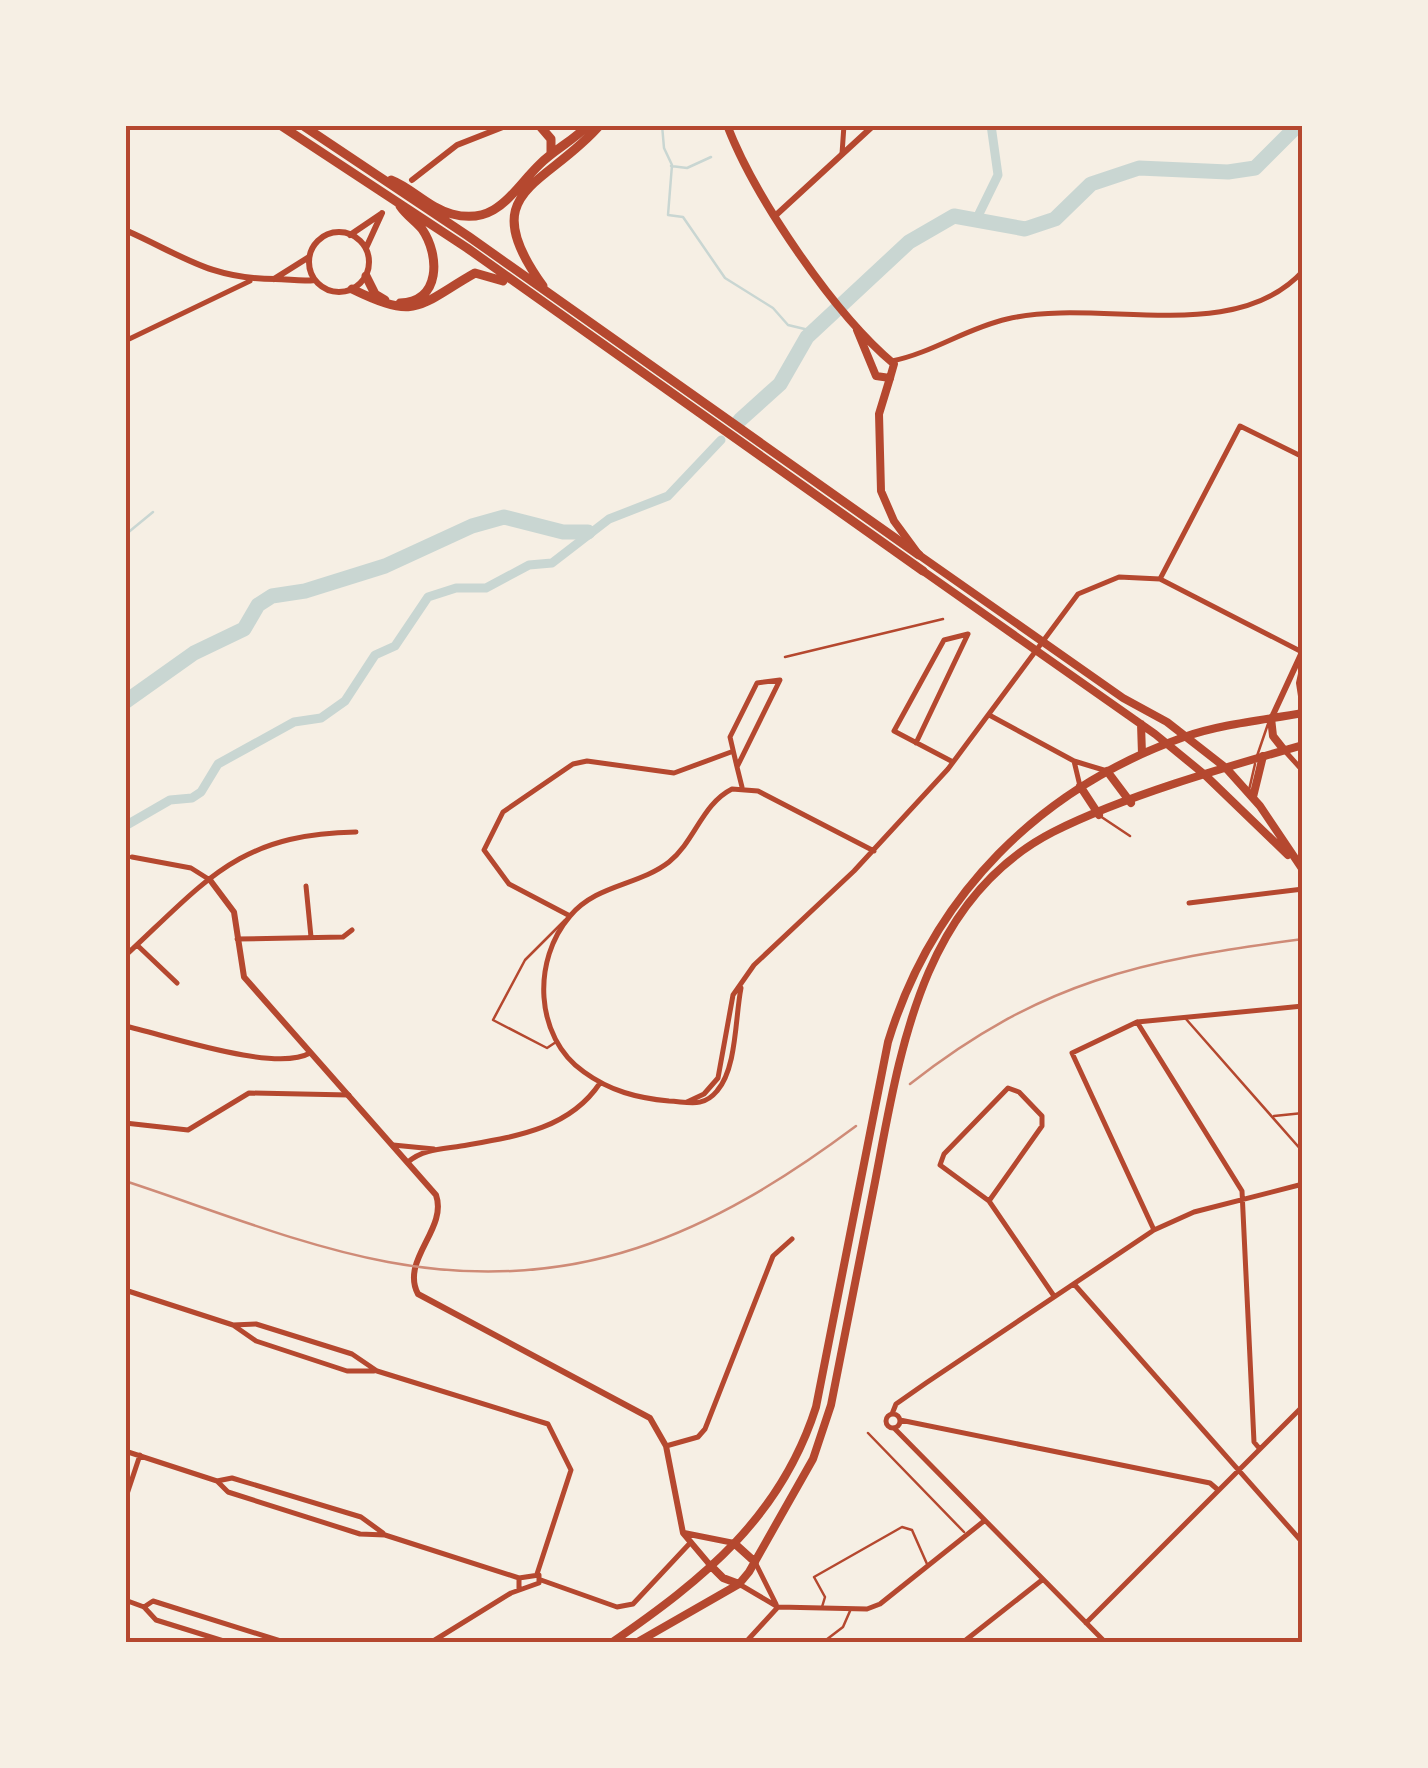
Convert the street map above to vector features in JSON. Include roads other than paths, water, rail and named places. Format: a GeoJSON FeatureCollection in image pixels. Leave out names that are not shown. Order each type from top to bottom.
{"type":"FeatureCollection","features":[{"type":"Feature","properties":{"kind":"highway"},"geometry":{"type":"LineString","coordinates":[[280,125],[547,299],[919,555]]}},
{"type":"Feature","properties":{"kind":"highway"},"geometry":{"type":"LineString","coordinates":[[302,125],[922,571]]}},
{"type":"Feature","properties":{"kind":"highway"},"geometry":{"type":"LineString","coordinates":[[540,125],[550,139],[551,154]]}},
{"type":"Feature","properties":{"kind":"highway"},"geometry":{"type":"LineString","coordinates":[[372,174],[399,183],[441,211],[476,216],[498,210],[551,154],[588,125]]}},
{"type":"Feature","properties":{"kind":"highway"},"geometry":{"type":"LineString","coordinates":[[547,299],[515,243],[518,202],[552,163],[600,125]]}},
{"type":"Feature","properties":{"kind":"highway"},"geometry":{"type":"LineString","coordinates":[[366,276],[375,294],[393,303],[406,304],[429,289],[435,271],[434,254],[421,228],[396,202]]}},
{"type":"Feature","properties":{"kind":"highway"},"geometry":{"type":"LineString","coordinates":[[352,289],[393,308],[410,308],[423,306],[482,272],[547,299]]}},
{"type":"Feature","properties":{"kind":"main road"},"geometry":{"type":"LineString","coordinates":[[727,125],[750,178],[775,216],[858,330],[890,367]]}},
{"type":"Feature","properties":{"kind":"main road"},"geometry":{"type":"LineString","coordinates":[[858,330],[879,378],[890,367]]}},
{"type":"Feature","properties":{"kind":"main road"},"geometry":{"type":"LineString","coordinates":[[890,367],[878,414],[881,491],[894,521],[919,555],[1186,736],[1226,768],[1251,794],[1300,866]]}},
{"type":"Feature","properties":{"kind":"main road"},"geometry":{"type":"LineString","coordinates":[[874,368],[890,367]]}},
{"type":"Feature","properties":{"kind":"main road"},"geometry":{"type":"LineString","coordinates":[[922,571],[1168,743],[1300,866]]}},
{"type":"Feature","properties":{"kind":"main road"},"geometry":{"type":"LineString","coordinates":[[611,1643],[736,1544],[783,1486],[802,1452],[816,1407],[888,1042],[907,985],[929,940],[980,872],[1080,786],[1186,736],[1303,711]]}},
{"type":"Feature","properties":{"kind":"main road"},"geometry":{"type":"LineString","coordinates":[[1271,718],[1274,736],[1284,750]]}},
{"type":"Feature","properties":{"kind":"main road"},"geometry":{"type":"LineString","coordinates":[[1141,724],[1145,738],[1142,754]]}},
{"type":"Feature","properties":{"kind":"main road"},"geometry":{"type":"LineString","coordinates":[[636,1643],[739,1584],[755,1562],[822,1434],[902,1044],[922,982],[939,947],[986,883],[1054,832],[1205,775],[1303,745]]}},
{"type":"Feature","properties":{"kind":"main road"},"geometry":{"type":"LineString","coordinates":[[1251,794],[1260,757]]}},
{"type":"Feature","properties":{"kind":"main road"},"geometry":{"type":"LineString","coordinates":[[1106,771],[1130,803]]}},
{"type":"Feature","properties":{"kind":"main road"},"geometry":{"type":"LineString","coordinates":[[1080,786],[1098,815]]}},
{"type":"Feature","properties":{"kind":"main road"},"geometry":{"type":"LineString","coordinates":[[736,1544],[755,1562]]}},
{"type":"Feature","properties":{"kind":"main road"},"geometry":{"type":"LineString","coordinates":[[710,1565],[723,1578],[739,1584]]}},
{"type":"Feature","properties":{"kind":"street"},"geometry":{"type":"LineString","coordinates":[[412,180],[457,144],[508,125]]}},
{"type":"Feature","properties":{"kind":"street"},"geometry":{"type":"LineString","coordinates":[[842,154],[844,125]]}},
{"type":"Feature","properties":{"kind":"street"},"geometry":{"type":"LineString","coordinates":[[775,216],[874,125]]}},
{"type":"Feature","properties":{"kind":"street"},"geometry":{"type":"LineString","coordinates":[[125,341],[250,281],[315,280],[328,290],[352,289],[366,276],[366,249],[382,214],[350,235],[325,236],[310,256],[274,279]]}},
{"type":"Feature","properties":{"kind":"street"},"geometry":{"type":"LineString","coordinates":[[125,230],[186,262],[250,281]]}},
{"type":"Feature","properties":{"kind":"street"},"geometry":{"type":"LineString","coordinates":[[350,235],[366,249]]}},
{"type":"Feature","properties":{"kind":"street"},"geometry":{"type":"LineString","coordinates":[[310,256],[315,280]]}},
{"type":"Feature","properties":{"kind":"street"},"geometry":{"type":"LineString","coordinates":[[890,367],[1008,319],[1239,310],[1281,291],[1303,270]]}},
{"type":"Feature","properties":{"kind":"street"},"geometry":{"type":"LineString","coordinates":[[1160,579],[1240,426],[1303,458]]}},
{"type":"Feature","properties":{"kind":"street"},"geometry":{"type":"LineString","coordinates":[[874,852],[758,791],[742,787],[719,796],[688,843],[669,862],[599,892],[570,916],[553,941],[542,991],[558,1041],[580,1070],[629,1095],[687,1102],[713,1086],[724,1068],[742,984],[770,947],[874,852],[991,716],[1056,618],[1078,594],[1101,581],[1119,577],[1160,579],[1303,651],[1271,718]]}},
{"type":"Feature","properties":{"kind":"street"},"geometry":{"type":"LineString","coordinates":[[916,742],[968,634],[944,640],[894,730],[916,742],[953,762]]}},
{"type":"Feature","properties":{"kind":"street"},"geometry":{"type":"LineString","coordinates":[[1303,665],[1303,711]]}},
{"type":"Feature","properties":{"kind":"street"},"geometry":{"type":"LineString","coordinates":[[737,767],[780,680],[758,683],[730,737],[731,752],[742,787]]}},
{"type":"Feature","properties":{"kind":"street"},"geometry":{"type":"LineString","coordinates":[[991,716],[1074,761],[1106,771]]}},
{"type":"Feature","properties":{"kind":"street"},"geometry":{"type":"LineString","coordinates":[[1284,750],[1303,771]]}},
{"type":"Feature","properties":{"kind":"street"},"geometry":{"type":"LineString","coordinates":[[570,916],[509,884],[484,850],[503,812],[573,764],[674,772],[731,752]]}},
{"type":"Feature","properties":{"kind":"street"},"geometry":{"type":"LineString","coordinates":[[1074,761],[1080,786]]}},
{"type":"Feature","properties":{"kind":"street"},"geometry":{"type":"LineString","coordinates":[[125,956],[244,854],[284,838],[356,832]]}},
{"type":"Feature","properties":{"kind":"street"},"geometry":{"type":"LineString","coordinates":[[132,857],[191,868],[210,880],[234,912],[244,977],[436,1195],[437,1216],[413,1274],[418,1294],[650,1418],[666,1446],[683,1533],[710,1565]]}},
{"type":"Feature","properties":{"kind":"street"},"geometry":{"type":"LineString","coordinates":[[306,886],[310,937]]}},
{"type":"Feature","properties":{"kind":"street"},"geometry":{"type":"LineString","coordinates":[[1188,903],[1303,889]]}},
{"type":"Feature","properties":{"kind":"street"},"geometry":{"type":"LineString","coordinates":[[236,939],[343,937],[352,930]]}},
{"type":"Feature","properties":{"kind":"street"},"geometry":{"type":"LineString","coordinates":[[137,945],[177,983]]}},
{"type":"Feature","properties":{"kind":"street"},"geometry":{"type":"LineString","coordinates":[[1154,1230],[1072,1053],[1137,1022],[1303,1006]]}},
{"type":"Feature","properties":{"kind":"street"},"geometry":{"type":"LineString","coordinates":[[1137,1022],[1244,1200],[1254,1442],[1259,1448]]}},
{"type":"Feature","properties":{"kind":"street"},"geometry":{"type":"LineString","coordinates":[[125,1026],[231,1053],[294,1058],[310,1053]]}},
{"type":"Feature","properties":{"kind":"street"},"geometry":{"type":"LineString","coordinates":[[408,1162],[437,1149],[537,1132],[590,1098],[600,1083]]}},
{"type":"Feature","properties":{"kind":"street"},"geometry":{"type":"LineString","coordinates":[[989,1200],[1042,1126],[1042,1116],[1018,1092],[1008,1088],[944,1154],[940,1165],[989,1200],[1054,1296]]}},
{"type":"Feature","properties":{"kind":"street"},"geometry":{"type":"LineString","coordinates":[[125,1123],[188,1130],[248,1093],[349,1095]]}},
{"type":"Feature","properties":{"kind":"street"},"geometry":{"type":"LineString","coordinates":[[393,1145],[437,1149]]}},
{"type":"Feature","properties":{"kind":"street"},"geometry":{"type":"LineString","coordinates":[[1106,1643],[886,1422],[896,1404],[1154,1230],[1194,1212],[1303,1184]]}},
{"type":"Feature","properties":{"kind":"street"},"geometry":{"type":"LineString","coordinates":[[666,1446],[698,1437],[705,1429],[773,1256],[792,1239]]}},
{"type":"Feature","properties":{"kind":"street"},"geometry":{"type":"LineString","coordinates":[[1074,1284],[1303,1544]]}},
{"type":"Feature","properties":{"kind":"street"},"geometry":{"type":"LineString","coordinates":[[125,1290],[233,1325],[256,1342],[354,1373],[377,1370]]}},
{"type":"Feature","properties":{"kind":"street"},"geometry":{"type":"LineString","coordinates":[[233,1325],[256,1324],[352,1354],[377,1370],[548,1424],[571,1470],[539,1579],[430,1643]]}},
{"type":"Feature","properties":{"kind":"street"},"geometry":{"type":"LineString","coordinates":[[1086,1622],[1303,1406]]}},
{"type":"Feature","properties":{"kind":"street"},"geometry":{"type":"LineString","coordinates":[[892,1414],[900,1420],[1210,1482],[1217,1490]]}},
{"type":"Feature","properties":{"kind":"street"},"geometry":{"type":"LineString","coordinates":[[894,1428],[900,1420]]}},
{"type":"Feature","properties":{"kind":"street"},"geometry":{"type":"LineString","coordinates":[[125,1451],[216,1480],[232,1478],[361,1517],[385,1535]]}},
{"type":"Feature","properties":{"kind":"street"},"geometry":{"type":"LineString","coordinates":[[125,1500],[140,1455]]}},
{"type":"Feature","properties":{"kind":"street"},"geometry":{"type":"LineString","coordinates":[[216,1480],[228,1492],[360,1534],[385,1535],[519,1578],[539,1579],[617,1607],[633,1604],[690,1542]]}},
{"type":"Feature","properties":{"kind":"street"},"geometry":{"type":"LineString","coordinates":[[739,1584],[778,1607],[822,1607],[850,1612],[880,1604],[984,1521]]}},
{"type":"Feature","properties":{"kind":"street"},"geometry":{"type":"LineString","coordinates":[[683,1533],[736,1544]]}},
{"type":"Feature","properties":{"kind":"street"},"geometry":{"type":"LineString","coordinates":[[755,1562],[778,1607]]}},
{"type":"Feature","properties":{"kind":"street"},"geometry":{"type":"LineString","coordinates":[[519,1578],[519,1590]]}},
{"type":"Feature","properties":{"kind":"street"},"geometry":{"type":"LineString","coordinates":[[962,1643],[1042,1580]]}},
{"type":"Feature","properties":{"kind":"street"},"geometry":{"type":"LineString","coordinates":[[125,1600],[144,1607],[156,1620],[230,1643]]}},
{"type":"Feature","properties":{"kind":"street"},"geometry":{"type":"LineString","coordinates":[[144,1607],[154,1601],[287,1643]]}},
{"type":"Feature","properties":{"kind":"street"},"geometry":{"type":"LineString","coordinates":[[745,1643],[778,1607]]}},
{"type":"Feature","properties":{"kind":"lane"},"geometry":{"type":"LineString","coordinates":[[786,657],[944,619]]}},
{"type":"Feature","properties":{"kind":"lane"},"geometry":{"type":"LineString","coordinates":[[1260,757],[1271,718]]}},
{"type":"Feature","properties":{"kind":"lane"},"geometry":{"type":"LineString","coordinates":[[1242,810],[1251,794]]}},
{"type":"Feature","properties":{"kind":"lane"},"geometry":{"type":"LineString","coordinates":[[1098,815],[1130,836]]}},
{"type":"Feature","properties":{"kind":"lane"},"geometry":{"type":"LineString","coordinates":[[558,1041],[547,1048],[493,1020],[524,960],[570,916]]}},
{"type":"Feature","properties":{"kind":"lane"},"geometry":{"type":"LineString","coordinates":[[1186,1016],[1186,1023],[1303,1152]]}},
{"type":"Feature","properties":{"kind":"lane"},"geometry":{"type":"LineString","coordinates":[[1272,1116],[1303,1113]]}},
{"type":"Feature","properties":{"kind":"lane"},"geometry":{"type":"LineString","coordinates":[[868,1433],[967,1536]]}},
{"type":"Feature","properties":{"kind":"lane"},"geometry":{"type":"LineString","coordinates":[[822,1607],[825,1597],[814,1577],[902,1528],[912,1530],[928,1566]]}},
{"type":"Feature","properties":{"kind":"lane"},"geometry":{"type":"LineString","coordinates":[[822,1643],[843,1627],[850,1612]]}},
{"type":"Feature","properties":{"kind":"waterway"},"geometry":{"type":"LineString","coordinates":[[662,125],[664,148],[672,165],[668,215],[683,217],[725,278],[773,308],[788,325],[813,331]]}},
{"type":"Feature","properties":{"kind":"waterway"},"geometry":{"type":"LineString","coordinates":[[977,218],[998,175],[991,125]]}},
{"type":"Feature","properties":{"kind":"waterway"},"geometry":{"type":"LineString","coordinates":[[740,420],[780,384],[807,337],[909,242],[954,216],[1025,229],[1055,219],[1091,184],[1139,168],[1228,172],[1255,168],[1298,125]]}},
{"type":"Feature","properties":{"kind":"waterway"},"geometry":{"type":"LineString","coordinates":[[671,166],[687,168],[711,157]]}},
{"type":"Feature","properties":{"kind":"waterway"},"geometry":{"type":"LineString","coordinates":[[125,826],[170,800],[192,798],[201,792],[218,764],[294,722],[321,718],[345,701],[375,655],[395,646],[428,597],[456,588],[486,588],[529,565],[552,563],[609,519],[668,496],[721,440]]}},
{"type":"Feature","properties":{"kind":"waterway"},"geometry":{"type":"LineString","coordinates":[[125,535],[153,512]]}},
{"type":"Feature","properties":{"kind":"waterway"},"geometry":{"type":"LineString","coordinates":[[125,702],[194,653],[244,629],[258,605],[272,596],[305,591],[385,566],[472,526],[504,517],[563,532],[588,532]]}},
{"type":"Feature","properties":{"kind":"railway"},"geometry":{"type":"LineString","coordinates":[[910,1084],[1004,1021],[1095,981],[1192,956],[1303,939]]}},
{"type":"Feature","properties":{"kind":"railway"},"geometry":{"type":"LineString","coordinates":[[125,1181],[354,1255],[456,1271],[519,1271],[579,1263],[637,1248],[693,1226],[802,1165],[856,1126]]}}]}
